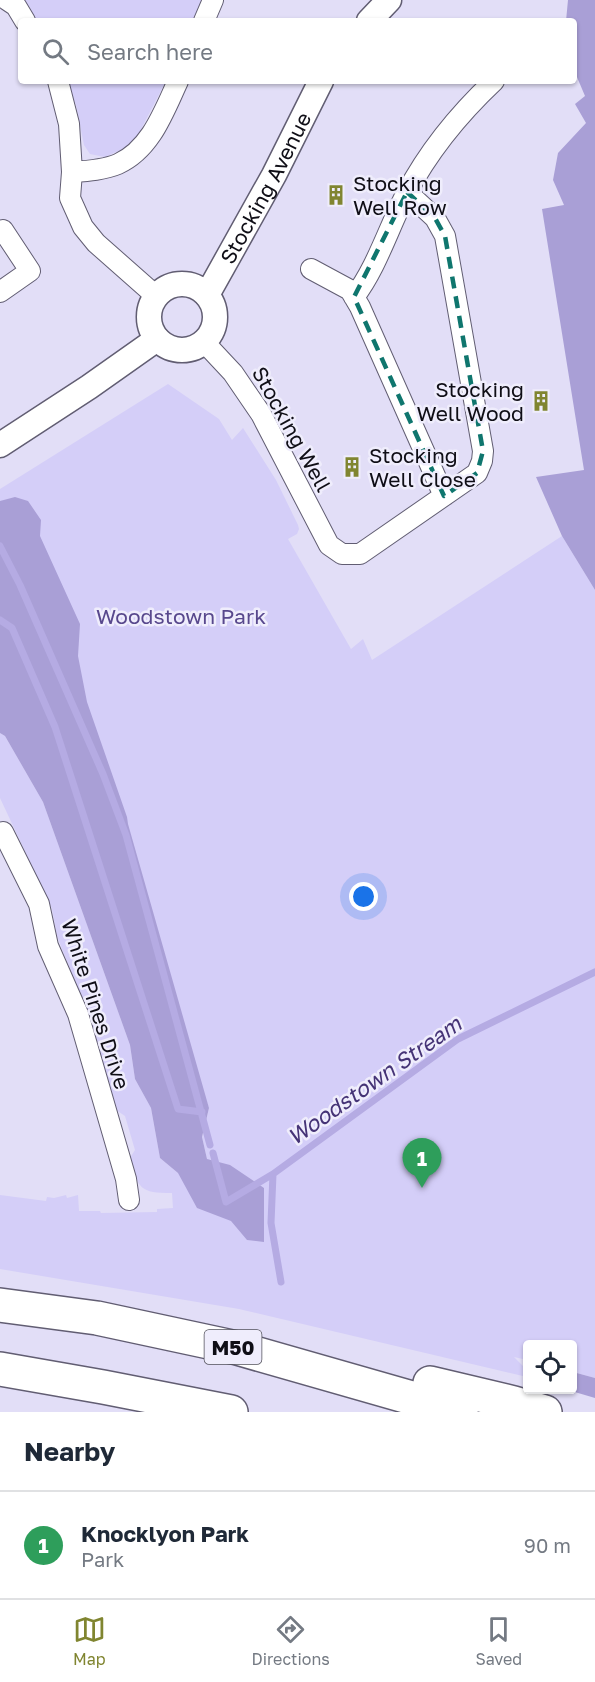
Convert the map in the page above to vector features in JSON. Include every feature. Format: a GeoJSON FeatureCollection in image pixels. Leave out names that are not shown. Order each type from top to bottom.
{"type":"FeatureCollection","features":[{"type":"Feature","properties":{"kind":"highway","name":"M50"},"geometry":{"type":"LineString","coordinates":[[0,1305],[97,1318],[237,1348],[404,1377],[545,1412]]}},
{"type":"Feature","properties":{"kind":"highway","name":"M50"},"geometry":{"type":"LineString","coordinates":[[237,1348],[461,1412]]}},
{"type":"Feature","properties":{"kind":"highway"},"geometry":{"type":"LineString","coordinates":[[0,1369],[231,1412]]}},
{"type":"Feature","properties":{"kind":"highway"},"geometry":{"type":"LineString","coordinates":[[103,1387],[178,1412]]}},
{"type":"Feature","properties":{"kind":"street"},"geometry":{"type":"LineString","coordinates":[[7,0],[16,6],[23,18]]}},
{"type":"Feature","properties":{"kind":"street"},"geometry":{"type":"LineString","coordinates":[[205,18],[213,0]]}},
{"type":"Feature","properties":{"kind":"street"},"geometry":{"type":"LineString","coordinates":[[372,18],[389,0]]}},
{"type":"Feature","properties":{"kind":"street"},"geometry":{"type":"LineString","coordinates":[[59,84],[69,124],[72,172],[70,198],[83,227],[96,243],[156,296]]}},
{"type":"Feature","properties":{"kind":"street"},"geometry":{"type":"LineString","coordinates":[[72,172],[102,169],[119,163],[139,149],[158,124],[177,84]]}},
{"type":"Feature","properties":{"kind":"street","name":"Stocking Avenue"},"geometry":{"type":"LineString","coordinates":[[207,295],[274,175],[320,84]]}},
{"type":"Feature","properties":{"kind":"street"},"geometry":{"type":"LineString","coordinates":[[354,297],[365,284],[407,192],[435,147],[474,100],[491,84]]}},
{"type":"Feature","properties":{"kind":"street"},"geometry":{"type":"LineString","coordinates":[[311,269],[350,290],[444,496],[477,473],[483,451],[445,236],[435,218],[407,192]]}},
{"type":"Feature","properties":{"kind":"street"},"geometry":{"type":"LineString","coordinates":[[0,292],[30,271],[3,230]]}},
{"type":"Feature","properties":{"kind":"street"},"geometry":{"type":"LineString","coordinates":[[182,283],[200,288],[213,304],[216,314],[211,334],[195,348],[185,350],[165,346],[152,332],[149,322],[149,313],[156,296],[164,289],[182,283]]}},
{"type":"Feature","properties":{"kind":"street"},"geometry":{"type":"LineString","coordinates":[[0,445],[90,387],[158,339]]}},
{"type":"Feature","properties":{"kind":"street","name":"Stocking Well"},"geometry":{"type":"LineString","coordinates":[[204,342],[233,373],[261,414],[329,545],[342,554],[360,554],[444,496]]}},
{"type":"Feature","properties":{"kind":"street","name":"White Pines Drive"},"geometry":{"type":"LineString","coordinates":[[1,829],[39,904],[48,946],[78,1014],[126,1179],[129,1200]]}},
{"type":"Feature","properties":{"kind":"highlighted area"},"geometry":{"type":"Polygon","coordinates":[[[407,192],[435,218],[445,236],[483,451],[477,473],[444,496],[354,297],[407,192]]]}},
{"type":"Feature","properties":{"kind":"green space"},"geometry":{"type":"Polygon","coordinates":[[[23,0],[203,0],[196,18],[35,18],[23,0]]]}},
{"type":"Feature","properties":{"kind":"green space"},"geometry":{"type":"Polygon","coordinates":[[[67,84],[164,84],[138,135],[125,148],[105,157],[90,154],[84,145],[76,105],[67,84]]]}},
{"type":"Feature","properties":{"kind":"green space","name":"Woodstown Park"},"geometry":{"type":"Polygon","coordinates":[[[168,384],[219,419],[232,440],[243,428],[276,480],[298,525],[297,534],[288,539],[351,649],[363,639],[372,660],[562,536],[595,590],[595,1378],[577,1373],[577,1340],[523,1340],[523,1359],[514,1357],[523,1366],[523,1376],[239,1309],[0,1269],[0,1195],[46,1201],[47,1197],[66,1195],[67,1198],[78,1195],[79,1211],[100,1211],[101,1213],[157,1212],[157,1209],[173,1208],[172,1193],[147,1190],[138,1183],[135,1177],[130,1158],[135,1150],[125,1116],[116,1110],[85,1007],[57,936],[52,909],[0,798],[0,733],[5,736],[43,802],[130,1045],[135,1079],[151,1108],[160,1158],[178,1173],[207,1159],[202,1137],[209,1108],[0,526],[0,489],[168,384]]]}},
{"type":"Feature","properties":{"kind":"shaded area"},"geometry":{"type":"Polygon","coordinates":[[[568,0],[595,0],[595,590],[562,536],[536,477],[584,470],[542,209],[564,205],[553,180],[558,153],[586,123],[575,104],[585,96],[577,77],[577,18],[566,18],[568,0]]]}},
{"type":"Feature","properties":{"kind":"shaded area"},"geometry":{"type":"Polygon","coordinates":[[[15,497],[28,501],[41,520],[40,536],[80,624],[78,656],[87,702],[127,817],[209,1108],[202,1137],[207,1159],[230,1165],[264,1188],[264,1242],[247,1240],[231,1221],[197,1208],[178,1173],[160,1158],[151,1108],[135,1079],[130,1045],[43,802],[5,736],[0,733],[0,501],[15,497]]]}},
{"type":"Feature","properties":{"kind":"shaded area"},"geometry":{"type":"Polygon","coordinates":[[[577,1373],[595,1378],[595,1398],[577,1393],[577,1373]]]}},
{"type":"Feature","properties":{"kind":"waterway"},"geometry":{"type":"LineString","coordinates":[[0,546],[20,585],[103,774],[126,835],[210,1145]]}},
{"type":"Feature","properties":{"kind":"waterway"},"geometry":{"type":"LineString","coordinates":[[0,620],[12,628],[55,727],[178,1109],[202,1112]]}},
{"type":"Feature","properties":{"kind":"waterway","name":"Woodstown Stream"},"geometry":{"type":"LineString","coordinates":[[281,1282],[271,1223],[273,1174],[458,1039],[595,972]]}},
{"type":"Feature","properties":{"kind":"waterway","name":"Woodstown Stream"},"geometry":{"type":"LineString","coordinates":[[213,1153],[226,1202],[273,1174]]}},
{"type":"Feature","properties":{"kind":"place","name":"Stocking Well Row"},"geometry":{"type":"Point","coordinates":[336,195]}},
{"type":"Feature","properties":{"kind":"place","name":"Stocking Well Wood"},"geometry":{"type":"Point","coordinates":[541,401]}},
{"type":"Feature","properties":{"kind":"place","name":"Stocking Well Close"},"geometry":{"type":"Point","coordinates":[352,467]}},
{"type":"Feature","properties":{"kind":"place","name":"Knocklyon Park"},"geometry":{"type":"Point","coordinates":[422,1188]}}]}
